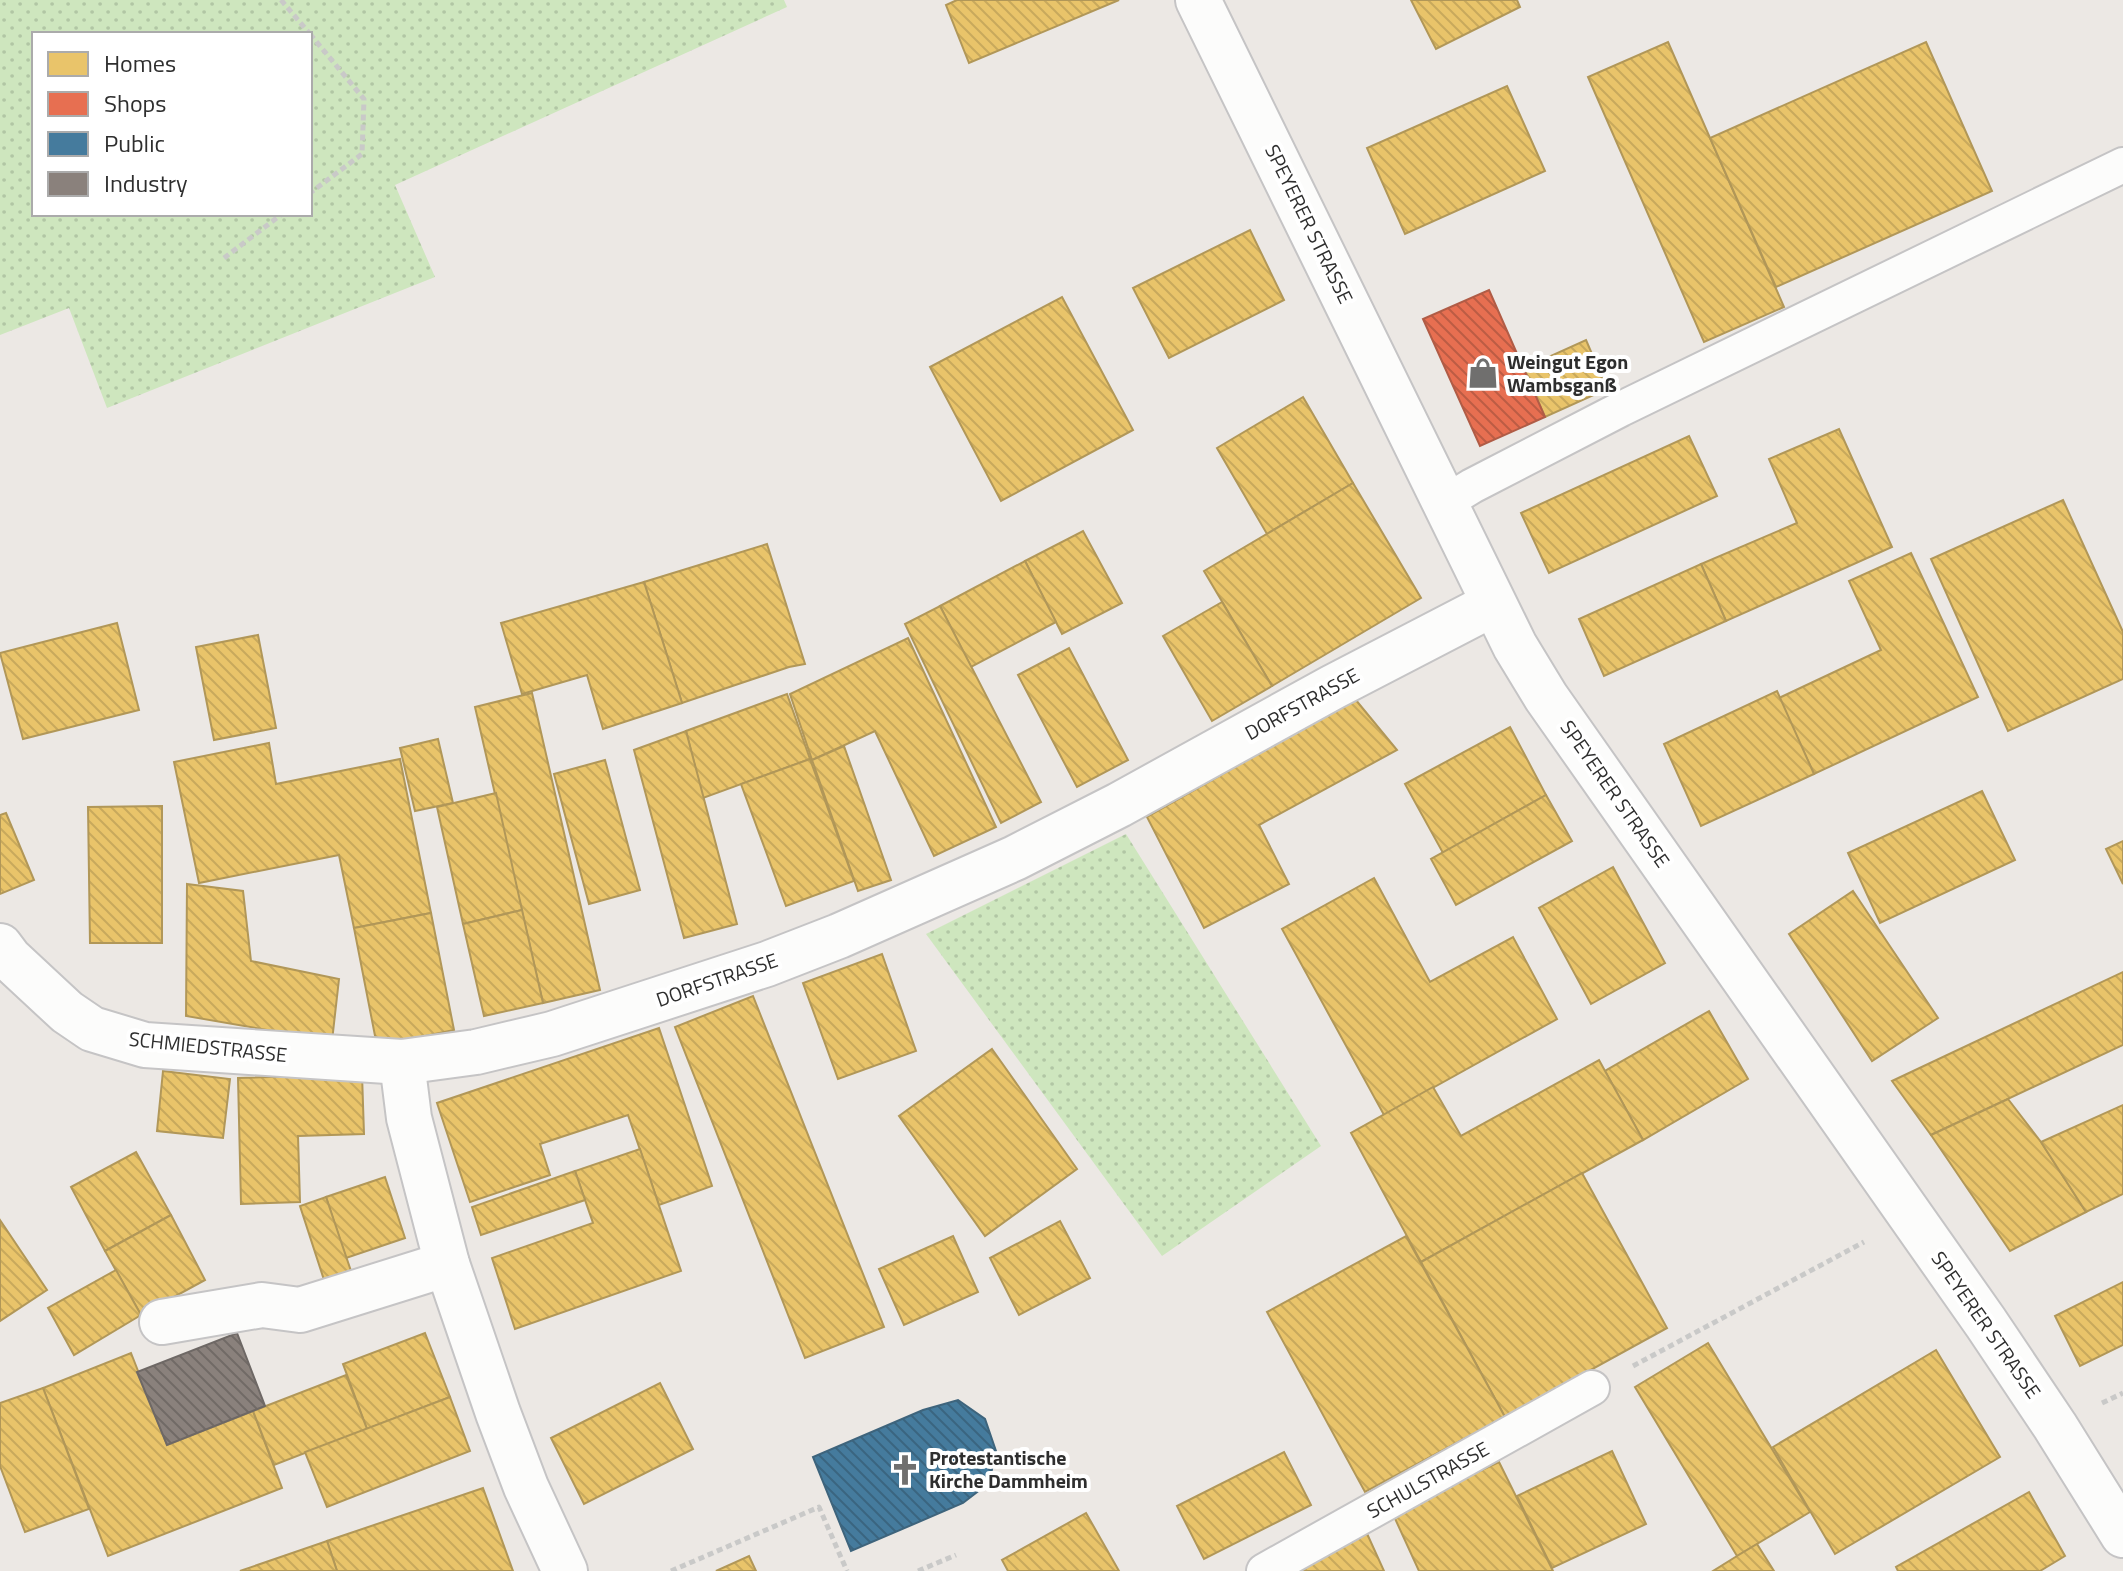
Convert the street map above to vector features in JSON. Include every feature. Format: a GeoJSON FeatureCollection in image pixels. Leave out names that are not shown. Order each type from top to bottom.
{"type":"FeatureCollection","features":[{"type":"Feature","properties":{"kind":"street","name":"SPEYERER STRASSE"},"geometry":{"type":"LineString","coordinates":[[1198,0],[1515,646],[1546,697],[1986,1323],[2123,1535]]}},
{"type":"Feature","properties":{"kind":"street","name":"DORFSTRASSE"},"geometry":{"type":"LineString","coordinates":[[402,1062],[476,1052],[552,1034],[767,964],[839,936],[1015,858],[1493,604]]}},
{"type":"Feature","properties":{"kind":"street","name":"SCHMIEDSTRASSE"},"geometry":{"type":"LineString","coordinates":[[0,946],[67,1012],[92,1029],[122,1039],[145,1045],[402,1062]]}},
{"type":"Feature","properties":{"kind":"street"},"geometry":{"type":"LineString","coordinates":[[402,1062],[409,1118],[447,1264],[526,1487],[565,1571]]}},
{"type":"Feature","properties":{"kind":"street"},"geometry":{"type":"LineString","coordinates":[[162,1322],[262,1305],[300,1310],[447,1264]]}},
{"type":"Feature","properties":{"kind":"lane"},"geometry":{"type":"LineString","coordinates":[[1446,502],[1621,409],[2123,165]]}},
{"type":"Feature","properties":{"kind":"lane","name":"SCHULSTRASSE"},"geometry":{"type":"LineString","coordinates":[[1264,1571],[1592,1388]]}},
{"type":"Feature","properties":{"kind":"path"},"geometry":{"type":"LineString","coordinates":[[281,0],[308,32]]}},
{"type":"Feature","properties":{"kind":"path"},"geometry":{"type":"LineString","coordinates":[[312,36],[364,99],[362,154],[312,192]]}},
{"type":"Feature","properties":{"kind":"path"},"geometry":{"type":"LineString","coordinates":[[224,258],[279,216]]}},
{"type":"Feature","properties":{"kind":"path"},"geometry":{"type":"LineString","coordinates":[[1592,1388],[1910,1217]]}},
{"type":"Feature","properties":{"kind":"path"},"geometry":{"type":"LineString","coordinates":[[671,1571],[819,1507],[847,1571]]}},
{"type":"Feature","properties":{"kind":"path"},"geometry":{"type":"LineString","coordinates":[[918,1571],[956,1555]]}},
{"type":"Feature","properties":{"kind":"green space"},"geometry":{"type":"Polygon","coordinates":[[[0,0],[784,0],[787,7],[395,185],[435,277],[107,408],[69,308],[0,335],[0,0]]]}},
{"type":"Feature","properties":{"kind":"green space"},"geometry":{"type":"Polygon","coordinates":[[[1126,834],[1321,1146],[1162,1256],[926,934],[1126,834]]]}},
{"type":"Feature","properties":{"kind":"building: Homes"},"geometry":{"type":"Polygon","coordinates":[[[957,0],[1119,0],[969,63],[946,5],[957,0]]]}},
{"type":"Feature","properties":{"kind":"building: Homes"},"geometry":{"type":"Polygon","coordinates":[[[1411,0],[1517,0],[1520,7],[1436,49],[1411,0]]]}},
{"type":"Feature","properties":{"kind":"building: Homes"},"geometry":{"type":"Polygon","coordinates":[[[1668,42],[1784,307],[1704,342],[1588,77],[1668,42]]]}},
{"type":"Feature","properties":{"kind":"building: Homes"},"geometry":{"type":"Polygon","coordinates":[[[1926,42],[1992,191],[1776,287],[1710,138],[1926,42]]]}},
{"type":"Feature","properties":{"kind":"building: Homes"},"geometry":{"type":"Polygon","coordinates":[[[1507,86],[1545,171],[1405,234],[1367,148],[1507,86]]]}},
{"type":"Feature","properties":{"kind":"building: Homes"},"geometry":{"type":"Polygon","coordinates":[[[1250,230],[1284,300],[1169,358],[1133,288],[1250,230]]]}},
{"type":"Feature","properties":{"kind":"building: Homes"},"geometry":{"type":"Polygon","coordinates":[[[1062,297],[1133,430],[1001,501],[930,367],[1062,297]]]}},
{"type":"Feature","properties":{"kind":"building: Homes"},"geometry":{"type":"Polygon","coordinates":[[[1586,340],[1607,389],[1545,417],[1524,368],[1586,340]]]}},
{"type":"Feature","properties":{"kind":"building: Homes"},"geometry":{"type":"Polygon","coordinates":[[[1303,397],[1353,483],[1267,534],[1217,448],[1303,397]]]}},
{"type":"Feature","properties":{"kind":"building: Homes"},"geometry":{"type":"Polygon","coordinates":[[[1839,429],[1892,547],[1726,621],[1701,564],[1797,523],[1769,459],[1839,429]]]}},
{"type":"Feature","properties":{"kind":"building: Homes"},"geometry":{"type":"Polygon","coordinates":[[[1689,436],[1717,496],[1549,573],[1521,513],[1689,436]]]}},
{"type":"Feature","properties":{"kind":"building: Homes"},"geometry":{"type":"Polygon","coordinates":[[[1353,483],[1421,598],[1272,686],[1204,571],[1353,483]]]}},
{"type":"Feature","properties":{"kind":"building: Homes"},"geometry":{"type":"Polygon","coordinates":[[[2063,500],[2123,632],[2123,679],[2008,731],[1931,559],[2063,500]]]}},
{"type":"Feature","properties":{"kind":"building: Homes"},"geometry":{"type":"Polygon","coordinates":[[[1083,531],[1122,603],[1062,634],[1025,561],[1083,531]]]}},
{"type":"Feature","properties":{"kind":"building: Homes"},"geometry":{"type":"Polygon","coordinates":[[[767,544],[805,664],[682,703],[644,582],[767,544]]]}},
{"type":"Feature","properties":{"kind":"building: Homes"},"geometry":{"type":"Polygon","coordinates":[[[1911,553],[1978,697],[1814,774],[1779,698],[1881,650],[1849,581],[1911,553]]]}},
{"type":"Feature","properties":{"kind":"building: Homes"},"geometry":{"type":"Polygon","coordinates":[[[1025,561],[1056,622],[971,667],[940,606],[1025,561]]]}},
{"type":"Feature","properties":{"kind":"building: Homes"},"geometry":{"type":"Polygon","coordinates":[[[1701,564],[1726,621],[1604,676],[1579,619],[1701,564]]]}},
{"type":"Feature","properties":{"kind":"building: Homes"},"geometry":{"type":"Polygon","coordinates":[[[644,582],[682,703],[603,729],[587,675],[522,694],[501,623],[644,582]]]}},
{"type":"Feature","properties":{"kind":"building: Homes"},"geometry":{"type":"Polygon","coordinates":[[[1222,602],[1272,686],[1212,721],[1163,636],[1222,602]]]}},
{"type":"Feature","properties":{"kind":"building: Homes"},"geometry":{"type":"Polygon","coordinates":[[[940,606],[1041,802],[1001,823],[905,624],[940,606]]]}},
{"type":"Feature","properties":{"kind":"building: Homes"},"geometry":{"type":"Polygon","coordinates":[[[117,623],[139,710],[23,739],[0,653],[117,623]]]}},
{"type":"Feature","properties":{"kind":"building: Homes"},"geometry":{"type":"Polygon","coordinates":[[[258,635],[276,728],[214,740],[196,647],[258,635]]]}},
{"type":"Feature","properties":{"kind":"building: Homes"},"geometry":{"type":"Polygon","coordinates":[[[908,638],[996,827],[934,856],[875,731],[812,760],[790,694],[908,638]]]}},
{"type":"Feature","properties":{"kind":"building: Homes"},"geometry":{"type":"Polygon","coordinates":[[[1069,648],[1128,760],[1077,787],[1018,675],[1069,648]]]}},
{"type":"Feature","properties":{"kind":"building: Homes"},"geometry":{"type":"Polygon","coordinates":[[[1777,691],[1814,774],[1701,826],[1664,744],[1777,691]]]}},
{"type":"Feature","properties":{"kind":"building: Homes"},"geometry":{"type":"Polygon","coordinates":[[[532,693],[600,990],[543,1003],[475,707],[532,693]]]}},
{"type":"Feature","properties":{"kind":"building: Homes"},"geometry":{"type":"Polygon","coordinates":[[[787,694],[810,759],[703,798],[686,731],[787,694]]]}},
{"type":"Feature","properties":{"kind":"building: Homes"},"geometry":{"type":"Polygon","coordinates":[[[1355,699],[1397,750],[1259,825],[1289,884],[1204,928],[1147,817],[1355,699]]]}},
{"type":"Feature","properties":{"kind":"building: Homes"},"geometry":{"type":"Polygon","coordinates":[[[1510,727],[1546,795],[1443,853],[1405,784],[1510,727]]]}},
{"type":"Feature","properties":{"kind":"building: Homes"},"geometry":{"type":"Polygon","coordinates":[[[686,731],[737,924],[684,938],[634,750],[686,731]]]}},
{"type":"Feature","properties":{"kind":"building: Homes"},"geometry":{"type":"Polygon","coordinates":[[[438,739],[453,803],[415,811],[400,748],[438,739]]]}},
{"type":"Feature","properties":{"kind":"building: Homes"},"geometry":{"type":"Polygon","coordinates":[[[269,743],[276,784],[400,759],[431,913],[354,928],[339,855],[199,883],[174,762],[269,743]]]}},
{"type":"Feature","properties":{"kind":"building: Homes"},"geometry":{"type":"Polygon","coordinates":[[[844,746],[891,880],[858,891],[812,760],[844,746]]]}},
{"type":"Feature","properties":{"kind":"building: Homes"},"geometry":{"type":"Polygon","coordinates":[[[810,759],[854,881],[786,906],[741,784],[810,759]]]}},
{"type":"Feature","properties":{"kind":"building: Homes"},"geometry":{"type":"Polygon","coordinates":[[[605,760],[640,890],[589,904],[554,774],[605,760]]]}},
{"type":"Feature","properties":{"kind":"building: Homes"},"geometry":{"type":"Polygon","coordinates":[[[1982,791],[2015,860],[1880,923],[1848,853],[1982,791]]]}},
{"type":"Feature","properties":{"kind":"building: Homes"},"geometry":{"type":"Polygon","coordinates":[[[496,793],[522,910],[463,924],[437,807],[496,793]]]}},
{"type":"Feature","properties":{"kind":"building: Homes"},"geometry":{"type":"Polygon","coordinates":[[[1546,795],[1572,841],[1456,905],[1431,859],[1546,795]]]}},
{"type":"Feature","properties":{"kind":"building: Homes"},"geometry":{"type":"Polygon","coordinates":[[[162,806],[162,943],[90,943],[88,807],[162,806]]]}},
{"type":"Feature","properties":{"kind":"building: Homes"},"geometry":{"type":"Polygon","coordinates":[[[6,813],[34,880],[0,894],[0,815],[6,813]]]}},
{"type":"Feature","properties":{"kind":"building: Homes"},"geometry":{"type":"Polygon","coordinates":[[[2123,841],[2123,884],[2106,849],[2123,841]]]}},
{"type":"Feature","properties":{"kind":"building: Homes"},"geometry":{"type":"Polygon","coordinates":[[[1613,867],[1665,963],[1591,1004],[1539,908],[1613,867]]]}},
{"type":"Feature","properties":{"kind":"building: Homes"},"geometry":{"type":"Polygon","coordinates":[[[1374,878],[1430,982],[1513,937],[1557,1019],[1384,1115],[1282,929],[1374,878]]]}},
{"type":"Feature","properties":{"kind":"building: Homes"},"geometry":{"type":"Polygon","coordinates":[[[187,884],[243,891],[251,961],[339,979],[332,1041],[186,1016],[187,884]]]}},
{"type":"Feature","properties":{"kind":"building: Homes"},"geometry":{"type":"Polygon","coordinates":[[[1853,891],[1938,1018],[1872,1061],[1789,934],[1853,891]]]}},
{"type":"Feature","properties":{"kind":"building: Homes"},"geometry":{"type":"Polygon","coordinates":[[[522,910],[543,1003],[484,1016],[463,924],[522,910]]]}},
{"type":"Feature","properties":{"kind":"building: Homes"},"geometry":{"type":"Polygon","coordinates":[[[431,913],[454,1030],[377,1046],[354,928],[431,913]]]}},
{"type":"Feature","properties":{"kind":"building: Homes"},"geometry":{"type":"Polygon","coordinates":[[[882,954],[916,1051],[838,1079],[803,983],[882,954]]]}},
{"type":"Feature","properties":{"kind":"building: Homes"},"geometry":{"type":"Polygon","coordinates":[[[2123,972],[2123,1045],[1931,1135],[1892,1081],[2123,972]]]}},
{"type":"Feature","properties":{"kind":"building: Homes"},"geometry":{"type":"Polygon","coordinates":[[[753,996],[884,1327],[805,1358],[675,1027],[753,996]]]}},
{"type":"Feature","properties":{"kind":"building: Homes"},"geometry":{"type":"Polygon","coordinates":[[[1709,1011],[1748,1079],[1643,1140],[1605,1071],[1709,1011]]]}},
{"type":"Feature","properties":{"kind":"building: Homes"},"geometry":{"type":"Polygon","coordinates":[[[659,1028],[712,1186],[659,1205],[628,1115],[540,1144],[550,1175],[470,1202],[437,1103],[659,1028]]]}},
{"type":"Feature","properties":{"kind":"building: Homes"},"geometry":{"type":"Polygon","coordinates":[[[992,1049],[1077,1169],[985,1236],[899,1116],[992,1049]]]}},
{"type":"Feature","properties":{"kind":"building: Homes"},"geometry":{"type":"Polygon","coordinates":[[[1599,1060],[1643,1140],[1421,1262],[1351,1133],[1433,1087],[1461,1136],[1599,1060]]]}},
{"type":"Feature","properties":{"kind":"building: Homes"},"geometry":{"type":"Polygon","coordinates":[[[163,1071],[230,1079],[223,1138],[157,1131],[163,1071]]]}},
{"type":"Feature","properties":{"kind":"building: Homes"},"geometry":{"type":"Polygon","coordinates":[[[362,1074],[364,1134],[298,1136],[300,1202],[241,1204],[238,1078],[362,1074]]]}},
{"type":"Feature","properties":{"kind":"building: Homes"},"geometry":{"type":"Polygon","coordinates":[[[2008,1099],[2041,1142],[2086,1212],[2010,1251],[1931,1135],[2008,1099]]]}},
{"type":"Feature","properties":{"kind":"building: Homes"},"geometry":{"type":"Polygon","coordinates":[[[2123,1105],[2123,1194],[2086,1212],[2041,1142],[2123,1105]]]}},
{"type":"Feature","properties":{"kind":"building: Homes"},"geometry":{"type":"Polygon","coordinates":[[[640,1149],[681,1271],[515,1329],[492,1258],[593,1223],[575,1171],[640,1149]]]}},
{"type":"Feature","properties":{"kind":"building: Homes"},"geometry":{"type":"Polygon","coordinates":[[[136,1152],[171,1215],[105,1251],[71,1187],[136,1152]]]}},
{"type":"Feature","properties":{"kind":"building: Homes"},"geometry":{"type":"Polygon","coordinates":[[[575,1171],[585,1200],[481,1235],[472,1207],[575,1171]]]}},
{"type":"Feature","properties":{"kind":"building: Homes"},"geometry":{"type":"Polygon","coordinates":[[[1582,1173],[1667,1328],[1505,1417],[1421,1262],[1582,1173]]]}},
{"type":"Feature","properties":{"kind":"building: Homes"},"geometry":{"type":"Polygon","coordinates":[[[385,1177],[405,1238],[346,1258],[326,1197],[385,1177]]]}},
{"type":"Feature","properties":{"kind":"building: Homes"},"geometry":{"type":"Polygon","coordinates":[[[326,1197],[352,1274],[325,1283],[300,1206],[326,1197]]]}},
{"type":"Feature","properties":{"kind":"building: Homes"},"geometry":{"type":"Polygon","coordinates":[[[171,1215],[205,1280],[141,1315],[105,1251],[171,1215]]]}},
{"type":"Feature","properties":{"kind":"building: Homes"},"geometry":{"type":"Polygon","coordinates":[[[0,1220],[47,1290],[0,1321],[0,1220]]]}},
{"type":"Feature","properties":{"kind":"building: Homes"},"geometry":{"type":"Polygon","coordinates":[[[1060,1221],[1090,1278],[1019,1315],[990,1258],[1060,1221]]]}},
{"type":"Feature","properties":{"kind":"building: Homes"},"geometry":{"type":"Polygon","coordinates":[[[953,1236],[978,1292],[904,1325],[879,1269],[953,1236]]]}},
{"type":"Feature","properties":{"kind":"building: Homes"},"geometry":{"type":"Polygon","coordinates":[[[1406,1236],[1505,1417],[1365,1492],[1267,1312],[1406,1236]]]}},
{"type":"Feature","properties":{"kind":"building: Homes"},"geometry":{"type":"Polygon","coordinates":[[[116,1270],[141,1315],[74,1355],[48,1308],[116,1270]]]}},
{"type":"Feature","properties":{"kind":"building: Homes"},"geometry":{"type":"Polygon","coordinates":[[[2123,1282],[2123,1345],[2080,1366],[2055,1316],[2123,1282]]]}},
{"type":"Feature","properties":{"kind":"building: Homes"},"geometry":{"type":"Polygon","coordinates":[[[425,1333],[450,1397],[367,1429],[343,1364],[425,1333]]]}},
{"type":"Feature","properties":{"kind":"building: Homes"},"geometry":{"type":"Polygon","coordinates":[[[1708,1343],[1810,1512],[1737,1556],[1635,1387],[1708,1343]]]}},
{"type":"Feature","properties":{"kind":"building: Homes"},"geometry":{"type":"Polygon","coordinates":[[[1936,1350],[2000,1457],[1835,1554],[1773,1447],[1936,1350]]]}},
{"type":"Feature","properties":{"kind":"building: Homes"},"geometry":{"type":"Polygon","coordinates":[[[131,1353],[167,1445],[253,1411],[282,1488],[108,1556],[43,1388],[131,1353]]]}},
{"type":"Feature","properties":{"kind":"building: Homes"},"geometry":{"type":"Polygon","coordinates":[[[346,1375],[367,1429],[274,1465],[253,1411],[346,1375]]]}},
{"type":"Feature","properties":{"kind":"building: Homes"},"geometry":{"type":"Polygon","coordinates":[[[660,1383],[693,1449],[584,1504],[551,1438],[660,1383]]]}},
{"type":"Feature","properties":{"kind":"building: Homes"},"geometry":{"type":"Polygon","coordinates":[[[43,1388],[89,1509],[25,1532],[0,1466],[0,1403],[43,1388]]]}},
{"type":"Feature","properties":{"kind":"building: Homes"},"geometry":{"type":"Polygon","coordinates":[[[450,1397],[470,1451],[327,1507],[305,1452],[450,1397]]]}},
{"type":"Feature","properties":{"kind":"building: Homes"},"geometry":{"type":"Polygon","coordinates":[[[1612,1451],[1646,1524],[1552,1568],[1517,1496],[1612,1451]]]}},
{"type":"Feature","properties":{"kind":"building: Homes"},"geometry":{"type":"Polygon","coordinates":[[[1284,1452],[1311,1505],[1204,1559],[1177,1506],[1284,1452]]]}},
{"type":"Feature","properties":{"kind":"building: Homes"},"geometry":{"type":"Polygon","coordinates":[[[1499,1462],[1553,1571],[1419,1571],[1392,1512],[1499,1462]]]}},
{"type":"Feature","properties":{"kind":"building: Homes"},"geometry":{"type":"Polygon","coordinates":[[[483,1488],[513,1571],[337,1571],[327,1541],[483,1488]]]}},
{"type":"Feature","properties":{"kind":"building: Homes"},"geometry":{"type":"Polygon","coordinates":[[[2029,1492],[2065,1556],[2040,1571],[1898,1571],[1896,1567],[2029,1492]]]}},
{"type":"Feature","properties":{"kind":"building: Homes"},"geometry":{"type":"Polygon","coordinates":[[[1086,1513],[1119,1571],[1008,1571],[1002,1560],[1086,1513]]]}},
{"type":"Feature","properties":{"kind":"building: Homes"},"geometry":{"type":"Polygon","coordinates":[[[1364,1527],[1384,1571],[1271,1571],[1364,1527]]]}},
{"type":"Feature","properties":{"kind":"building: Homes"},"geometry":{"type":"Polygon","coordinates":[[[327,1541],[337,1571],[240,1571],[327,1541]]]}},
{"type":"Feature","properties":{"kind":"building: Homes"},"geometry":{"type":"Polygon","coordinates":[[[1757,1544],[1774,1571],[1713,1571],[1737,1556],[1757,1544]]]}},
{"type":"Feature","properties":{"kind":"building: Homes"},"geometry":{"type":"Polygon","coordinates":[[[749,1556],[756,1571],[716,1571],[749,1556]]]}},
{"type":"Feature","properties":{"kind":"building: Shops"},"geometry":{"type":"Polygon","coordinates":[[[1489,290],[1545,417],[1480,446],[1423,319],[1489,290]]]}},
{"type":"Feature","properties":{"kind":"building: Public","name":"Protestantische Kirche Dammheim"},"geometry":{"type":"Polygon","coordinates":[[[958,1400],[985,1419],[996,1451],[989,1483],[963,1503],[851,1551],[813,1457],[923,1410],[958,1400]]]}},
{"type":"Feature","properties":{"kind":"building: Industry"},"geometry":{"type":"Polygon","coordinates":[[[237,1333],[265,1406],[167,1445],[137,1372],[237,1333]]]}},
{"type":"Feature","properties":{"kind":"place","name":"Weingut Egon Wambsganß"},"geometry":{"type":"Point","coordinates":[1483,373]}},
{"type":"Feature","properties":{"kind":"place","name":"Protestantische Kirche Dammheim"},"geometry":{"type":"Point","coordinates":[905,1470]}}]}
